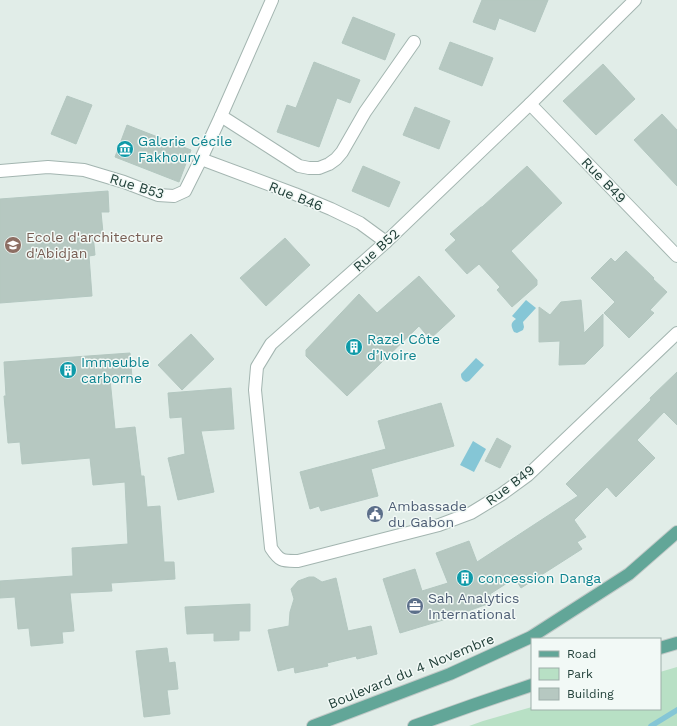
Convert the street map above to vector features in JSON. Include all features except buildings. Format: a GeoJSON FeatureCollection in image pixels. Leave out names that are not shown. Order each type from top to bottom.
{"type":"FeatureCollection","features":[{"type":"Feature","properties":{"kind":"main road","name":"Boulevard du 4 Novembre"},"geometry":{"type":"LineString","coordinates":[[313,726],[450,674],[532,637],[629,574],[677,532]]}},
{"type":"Feature","properties":{"kind":"main road"},"geometry":{"type":"LineString","coordinates":[[661,648],[677,643]]}},
{"type":"Feature","properties":{"kind":"main road"},"geometry":{"type":"LineString","coordinates":[[414,726],[531,685]]}},
{"type":"Feature","properties":{"kind":"street","name":"Rue B53"},"geometry":{"type":"LineString","coordinates":[[0,170],[48,167],[84,170],[124,182],[158,195],[174,196],[185,191],[221,116],[272,0]]}},
{"type":"Feature","properties":{"kind":"street","name":"Rue B52"},"geometry":{"type":"LineString","coordinates":[[277,557],[271,548],[268,528],[255,390],[257,367],[271,344],[386,242],[530,104],[635,0]]}},
{"type":"Feature","properties":{"kind":"street"},"geometry":{"type":"LineString","coordinates":[[221,116],[299,166],[319,168],[329,164],[342,152],[365,112],[414,42]]}},
{"type":"Feature","properties":{"kind":"street","name":"Rue B49"},"geometry":{"type":"LineString","coordinates":[[530,104],[677,256]]}},
{"type":"Feature","properties":{"kind":"street","name":"Rue B46"},"geometry":{"type":"LineString","coordinates":[[201,159],[331,209],[360,223],[386,242]]}},
{"type":"Feature","properties":{"kind":"street","name":"Rue B49"},"geometry":{"type":"LineString","coordinates":[[277,557],[285,561],[298,561],[439,525],[471,513],[502,494],[528,475],[677,333]]}},
{"type":"Feature","properties":{"kind":"green space"},"geometry":{"type":"Polygon","coordinates":[[[677,667],[677,726],[469,726],[531,707],[531,710],[661,710],[661,672],[677,667]]]}},
{"type":"Feature","properties":{"kind":"water"},"geometry":{"type":"Polygon","coordinates":[[[526,300],[536,308],[523,322],[523,330],[517,333],[514,332],[512,328],[512,323],[516,319],[512,316],[526,300]]]}},
{"type":"Feature","properties":{"kind":"water"},"geometry":{"type":"Polygon","coordinates":[[[476,358],[484,365],[469,381],[466,382],[462,379],[461,374],[476,358]]]}},
{"type":"Feature","properties":{"kind":"water"},"geometry":{"type":"Polygon","coordinates":[[[473,441],[486,449],[474,472],[460,465],[473,441]]]}},
{"type":"Feature","properties":{"kind":"waterway"},"geometry":{"type":"LineString","coordinates":[[651,726],[677,710]]}},
{"type":"Feature","properties":{"kind":"place","name":"Galerie Cécile Fakhoury"},"geometry":{"type":"Point","coordinates":[125,149]}},
{"type":"Feature","properties":{"kind":"place","name":"Ecole d'architecture d'Abidjan"},"geometry":{"type":"Point","coordinates":[13,245]}},
{"type":"Feature","properties":{"kind":"place","name":"Razel Côte d’Ivoire"},"geometry":{"type":"Point","coordinates":[354,347]}},
{"type":"Feature","properties":{"kind":"place","name":"Immeuble carborne"},"geometry":{"type":"Point","coordinates":[68,370]}},
{"type":"Feature","properties":{"kind":"place","name":"Ambassade du Gabon"},"geometry":{"type":"Point","coordinates":[375,514]}},
{"type":"Feature","properties":{"kind":"place","name":"concession Danga"},"geometry":{"type":"Point","coordinates":[465,578]}},
{"type":"Feature","properties":{"kind":"place","name":"Sah Analytics International"},"geometry":{"type":"Point","coordinates":[415,606]}}]}
